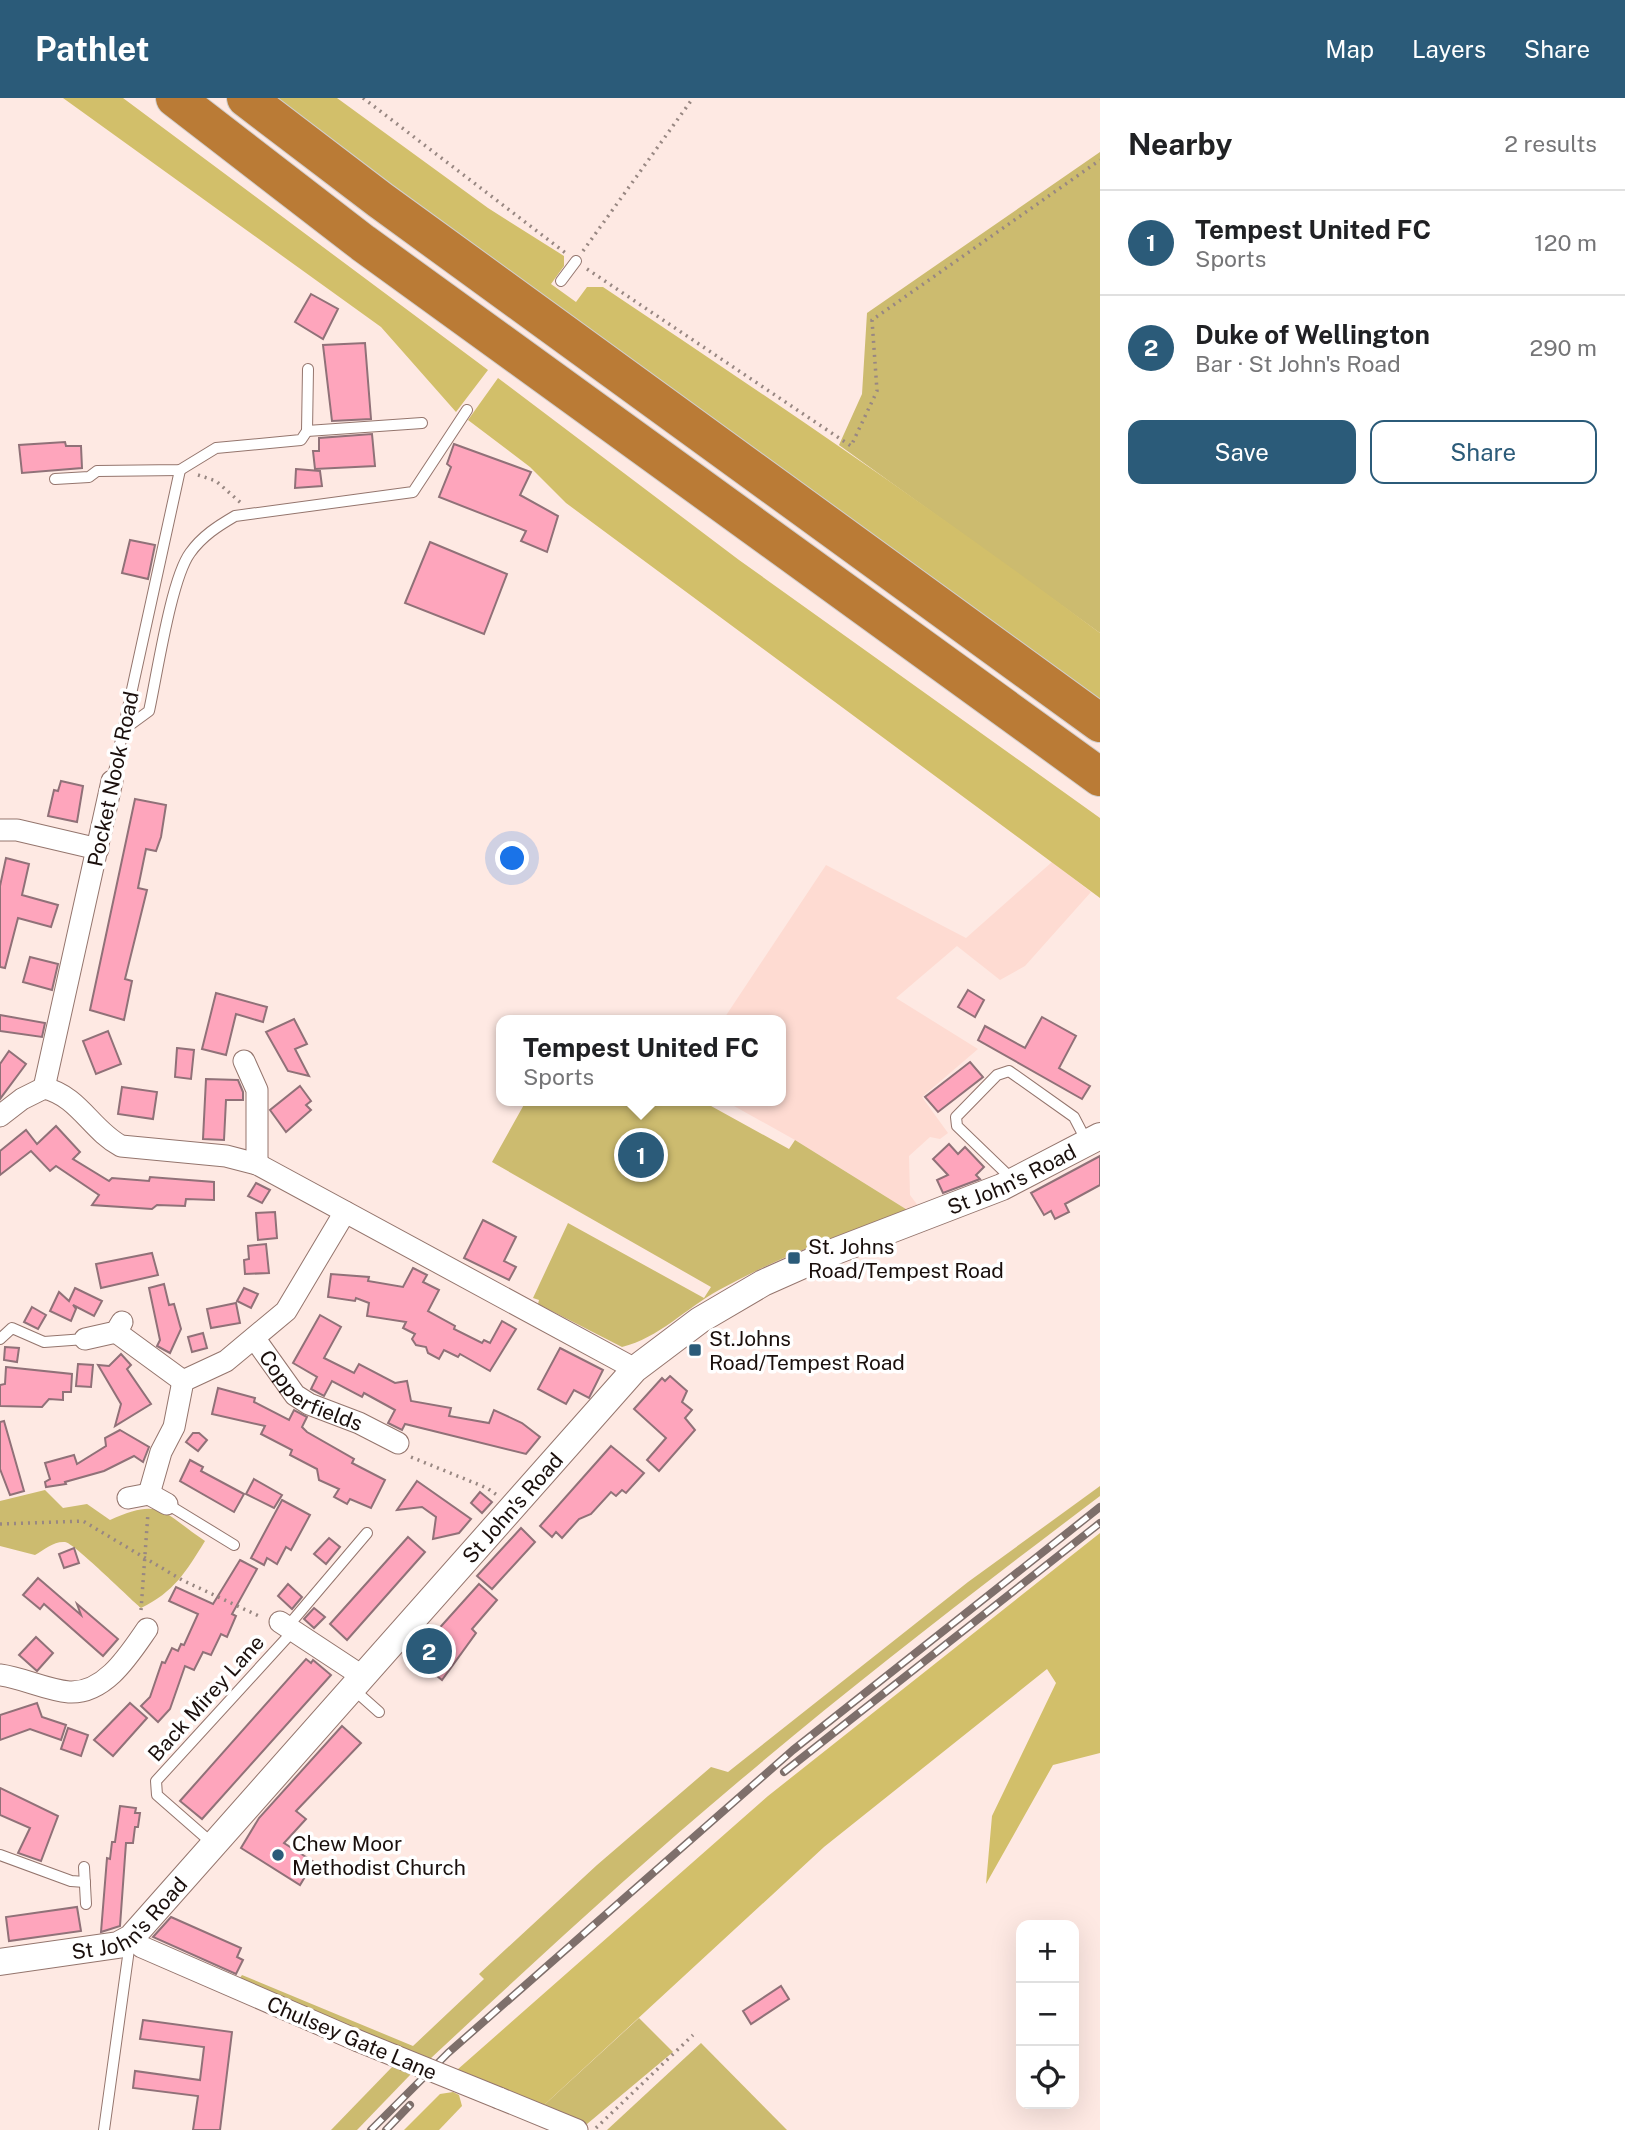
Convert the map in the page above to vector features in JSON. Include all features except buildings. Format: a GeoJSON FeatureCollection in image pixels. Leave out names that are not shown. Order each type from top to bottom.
{"type":"FeatureCollection","features":[{"type":"Feature","properties":{"kind":"highway"},"geometry":{"type":"LineString","coordinates":[[175,98],[363,243],[1100,777]]}},
{"type":"Feature","properties":{"kind":"highway"},"geometry":{"type":"LineString","coordinates":[[246,98],[380,200],[1100,723]]}},
{"type":"Feature","properties":{"kind":"street","name":"Pocket Nook Road"},"geometry":{"type":"LineString","coordinates":[[44,1088],[112,781]]}},
{"type":"Feature","properties":{"kind":"street"},"geometry":{"type":"LineString","coordinates":[[0,830],[17,830],[98,849]]}},
{"type":"Feature","properties":{"kind":"street"},"geometry":{"type":"LineString","coordinates":[[244,1061],[257,1090],[257,1164]]}},
{"type":"Feature","properties":{"kind":"street"},"geometry":{"type":"LineString","coordinates":[[0,1116],[22,1099],[44,1088],[69,1097],[111,1141],[121,1146],[226,1156],[257,1164],[635,1369]]}},
{"type":"Feature","properties":{"kind":"street","name":"St John's Road"},"geometry":{"type":"LineString","coordinates":[[0,1959],[118,1945],[131,1938],[635,1369],[699,1320],[764,1283],[1014,1181],[1094,1139]]}},
{"type":"Feature","properties":{"kind":"street","name":"Copperfields"},"geometry":{"type":"LineString","coordinates":[[183,1381],[226,1361],[255,1339],[297,1297],[345,1212]]}},
{"type":"Feature","properties":{"kind":"street"},"geometry":{"type":"LineString","coordinates":[[85,1339],[119,1327],[183,1381],[174,1427],[161,1452],[148,1499]]}},
{"type":"Feature","properties":{"kind":"street","name":"Copperfields"},"geometry":{"type":"LineString","coordinates":[[255,1339],[295,1395],[372,1440],[398,1443]]}},
{"type":"Feature","properties":{"kind":"street"},"geometry":{"type":"LineString","coordinates":[[287,1626],[357,1682]]}},
{"type":"Feature","properties":{"kind":"street"},"geometry":{"type":"LineString","coordinates":[[0,1675],[69,1692],[95,1687],[111,1674],[147,1629]]}},
{"type":"Feature","properties":{"kind":"street","name":"Chulsey Gate Lane"},"geometry":{"type":"LineString","coordinates":[[131,1938],[142,1948],[356,2040],[578,2130]]}},
{"type":"Feature","properties":{"kind":"lane"},"geometry":{"type":"LineString","coordinates":[[561,281],[576,261]]}},
{"type":"Feature","properties":{"kind":"lane"},"geometry":{"type":"LineString","coordinates":[[55,479],[89,477],[97,471],[180,470],[216,447],[301,439],[307,431],[308,369]]}},
{"type":"Feature","properties":{"kind":"lane"},"geometry":{"type":"LineString","coordinates":[[122,730],[149,711],[178,580],[188,554],[212,530],[236,516],[413,492],[467,410]]}},
{"type":"Feature","properties":{"kind":"lane"},"geometry":{"type":"LineString","coordinates":[[307,431],[422,423]]}},
{"type":"Feature","properties":{"kind":"lane","name":"Pocket Nook Road"},"geometry":{"type":"LineString","coordinates":[[112,781],[180,470]]}},
{"type":"Feature","properties":{"kind":"lane"},"geometry":{"type":"LineString","coordinates":[[1014,1181],[957,1126],[956,1117],[997,1075],[1009,1071],[1058,1103],[1094,1139]]}},
{"type":"Feature","properties":{"kind":"lane"},"geometry":{"type":"LineString","coordinates":[[0,1339],[12,1328],[44,1342],[85,1339]]}},
{"type":"Feature","properties":{"kind":"lane"},"geometry":{"type":"LineString","coordinates":[[148,1499],[234,1545]]}},
{"type":"Feature","properties":{"kind":"lane","name":"Back Mirey Lane"},"geometry":{"type":"LineString","coordinates":[[213,1844],[157,1795],[156,1782],[367,1533]]}},
{"type":"Feature","properties":{"kind":"lane"},"geometry":{"type":"LineString","coordinates":[[357,1682],[379,1712]]}},
{"type":"Feature","properties":{"kind":"lane"},"geometry":{"type":"LineString","coordinates":[[0,1855],[71,1881],[85,1882]]}},
{"type":"Feature","properties":{"kind":"lane"},"geometry":{"type":"LineString","coordinates":[[85,1867],[86,1904]]}},
{"type":"Feature","properties":{"kind":"lane"},"geometry":{"type":"LineString","coordinates":[[104,2130],[131,1938]]}},
{"type":"Feature","properties":{"kind":"path"},"geometry":{"type":"LineString","coordinates":[[363,98],[576,261],[851,446],[877,391],[872,320],[1100,160]]}},
{"type":"Feature","properties":{"kind":"path"},"geometry":{"type":"LineString","coordinates":[[576,261],[693,98]]}},
{"type":"Feature","properties":{"kind":"path"},"geometry":{"type":"LineString","coordinates":[[180,470],[216,481],[253,513]]}},
{"type":"Feature","properties":{"kind":"path"},"geometry":{"type":"LineString","coordinates":[[398,1443],[400,1451],[487,1488],[512,1507]]}},
{"type":"Feature","properties":{"kind":"path"},"geometry":{"type":"LineString","coordinates":[[147,1629],[140,1623],[148,1499]]}},
{"type":"Feature","properties":{"kind":"path"},"geometry":{"type":"LineString","coordinates":[[0,1524],[83,1521],[182,1580],[261,1617],[287,1626]]}},
{"type":"Feature","properties":{"kind":"path"},"geometry":{"type":"LineString","coordinates":[[594,2130],[693,2035]]}},
{"type":"Feature","properties":{"kind":"shaded area"},"geometry":{"type":"Polygon","coordinates":[[[63,98],[123,98],[488,370],[456,412],[381,327],[63,98]]]}},
{"type":"Feature","properties":{"kind":"shaded area"},"geometry":{"type":"Polygon","coordinates":[[[275,98],[337,98],[488,208],[564,256],[564,266],[551,284],[576,302],[587,287],[603,287],[854,457],[1039,588],[1100,633],[1100,701],[540,297],[275,98]]]}},
{"type":"Feature","properties":{"kind":"shaded area"},"geometry":{"type":"Polygon","coordinates":[[[1100,152],[1100,633],[839,445],[862,394],[867,313],[1100,152]]]}},
{"type":"Feature","properties":{"kind":"shaded area"},"geometry":{"type":"Polygon","coordinates":[[[498,378],[739,560],[1100,818],[1100,898],[566,503],[530,467],[468,420],[498,378]]]}},
{"type":"Feature","properties":{"kind":"shaded area"},"geometry":{"type":"Polygon","coordinates":[[[1052,862],[1091,892],[1025,966],[1000,980],[957,946],[896,998],[978,1049],[922,1097],[948,1133],[940,1139],[930,1137],[909,1156],[910,1195],[919,1207],[909,1211],[795,1140],[734,1106],[786,1106],[786,1015],[726,1015],[826,865],[966,938],[1052,862]]]}},
{"type":"Feature","properties":{"kind":"shaded area"},"geometry":{"type":"Polygon","coordinates":[[[523,1106],[711,1106],[789,1149],[795,1140],[909,1211],[765,1266],[707,1297],[648,1337],[622,1347],[538,1304],[539,1300],[533,1298],[568,1223],[704,1298],[711,1287],[492,1162],[523,1106]]]}},
{"type":"Feature","properties":{"kind":"shaded area"},"geometry":{"type":"Polygon","coordinates":[[[1100,1486],[1100,1496],[962,1601],[698,1816],[430,2059],[237,1982],[242,1975],[413,2046],[484,1979],[479,1974],[597,1865],[711,1767],[728,1772],[968,1582],[1100,1486]]]}},
{"type":"Feature","properties":{"kind":"shaded area"},"geometry":{"type":"Polygon","coordinates":[[[45,1490],[63,1508],[87,1504],[110,1520],[140,1510],[160,1511],[205,1541],[171,1588],[141,1608],[65,1542],[53,1544],[35,1555],[0,1546],[0,1501],[45,1490]]]}},
{"type":"Feature","properties":{"kind":"shaded area"},"geometry":{"type":"Polygon","coordinates":[[[1100,1533],[1100,1753],[1053,1765],[986,1884],[992,1816],[1056,1683],[1047,1669],[824,1847],[543,2106],[457,2070],[768,1796],[1100,1533]]]}},
{"type":"Feature","properties":{"kind":"shaded area"},"geometry":{"type":"Polygon","coordinates":[[[639,2018],[673,2052],[587,2124],[543,2106],[639,2018]]]}},
{"type":"Feature","properties":{"kind":"shaded area"},"geometry":{"type":"Polygon","coordinates":[[[701,2043],[787,2130],[607,2130],[701,2043]]]}},
{"type":"Feature","properties":{"kind":"shaded area"},"geometry":{"type":"Polygon","coordinates":[[[393,2066],[411,2074],[357,2130],[331,2130],[393,2066]]]}},
{"type":"Feature","properties":{"kind":"shaded area"},"geometry":{"type":"Polygon","coordinates":[[[453,2092],[459,2095],[462,2106],[439,2130],[404,2130],[440,2094],[453,2092]]]}},
{"type":"Feature","properties":{"kind":"railway"},"geometry":{"type":"LineString","coordinates":[[371,2130],[448,2053],[793,1750],[1100,1507]]}},
{"type":"Feature","properties":{"kind":"railway"},"geometry":{"type":"LineString","coordinates":[[784,1772],[1100,1523]]}},
{"type":"Feature","properties":{"kind":"railway"},"geometry":{"type":"LineString","coordinates":[[386,2130],[410,2105]]}},
{"type":"Feature","properties":{"kind":"place","name":"Tempest United FC"},"geometry":{"type":"Point","coordinates":[641,1155]}},
{"type":"Feature","properties":{"kind":"place","name":"St. Johns Road/Tempest Road"},"geometry":{"type":"Point","coordinates":[794,1258]}},
{"type":"Feature","properties":{"kind":"place","name":"St.Johns Road/Tempest Road"},"geometry":{"type":"Point","coordinates":[695,1350]}},
{"type":"Feature","properties":{"kind":"place","name":"Duke of Wellington"},"geometry":{"type":"Point","coordinates":[429,1651]}},
{"type":"Feature","properties":{"kind":"place","name":"Chew Moor Methodist Church"},"geometry":{"type":"Point","coordinates":[278,1855]}}]}
